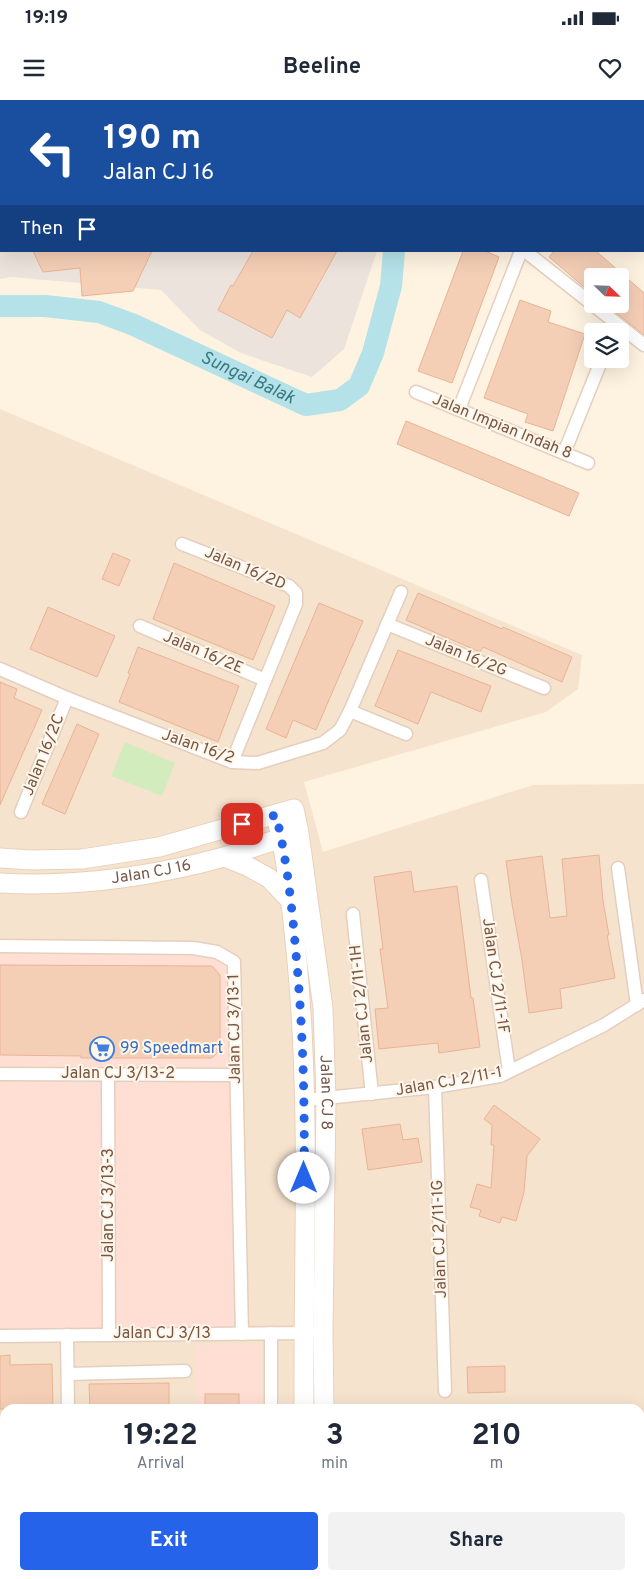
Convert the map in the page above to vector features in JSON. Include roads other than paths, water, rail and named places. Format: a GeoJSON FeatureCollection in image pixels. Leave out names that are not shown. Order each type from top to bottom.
{"type":"FeatureCollection","features":[{"type":"Feature","properties":{"kind":"street"},"geometry":{"type":"LineString","coordinates":[[459,409],[523,252]]}},
{"type":"Feature","properties":{"kind":"street"},"geometry":{"type":"LineString","coordinates":[[524,252],[609,323]]}},
{"type":"Feature","properties":{"kind":"street"},"geometry":{"type":"LineString","coordinates":[[629,336],[644,345]]}},
{"type":"Feature","properties":{"kind":"street"},"geometry":{"type":"LineString","coordinates":[[564,453],[598,368]]}},
{"type":"Feature","properties":{"kind":"street","name":"Jalan Impian Indah 8"},"geometry":{"type":"LineString","coordinates":[[416,392],[588,463]]}},
{"type":"Feature","properties":{"kind":"street","name":"Jalan 16/2D"},"geometry":{"type":"LineString","coordinates":[[182,544],[289,586],[296,593],[296,604],[265,680]]}},
{"type":"Feature","properties":{"kind":"street","name":"Jalan 16/2"},"geometry":{"type":"LineString","coordinates":[[0,669],[67,698],[232,762],[258,763],[323,743],[340,730],[401,592]]}},
{"type":"Feature","properties":{"kind":"street","name":"Jalan 16/2G"},"geometry":{"type":"LineString","coordinates":[[387,624],[544,688]]}},
{"type":"Feature","properties":{"kind":"street","name":"Jalan 16/2E"},"geometry":{"type":"LineString","coordinates":[[140,626],[265,680]]}},
{"type":"Feature","properties":{"kind":"street"},"geometry":{"type":"LineString","coordinates":[[232,762],[265,680]]}},
{"type":"Feature","properties":{"kind":"street","name":"Jalan 16/2C"},"geometry":{"type":"LineString","coordinates":[[20,812],[67,698]]}},
{"type":"Feature","properties":{"kind":"street"},"geometry":{"type":"LineString","coordinates":[[350,711],[406,734]]}},
{"type":"Feature","properties":{"kind":"street","name":"Jalan CJ 16"},"geometry":{"type":"LineString","coordinates":[[0,858],[31,860],[82,859],[159,847],[294,809]]}},
{"type":"Feature","properties":{"kind":"street","name":"Jalan CJ 8"},"geometry":{"type":"LineString","coordinates":[[294,809],[290,836],[291,901],[302,1008],[305,1100],[304,1404]]}},
{"type":"Feature","properties":{"kind":"street","name":"Jalan CJ 8"},"geometry":{"type":"LineString","coordinates":[[276,815],[290,836],[322,1008],[326,1098],[324,1404]]}},
{"type":"Feature","properties":{"kind":"street","name":"Jalan CJ 16"},"geometry":{"type":"LineString","coordinates":[[0,883],[83,883],[160,871],[224,856],[290,836]]}},
{"type":"Feature","properties":{"kind":"street"},"geometry":{"type":"LineString","coordinates":[[224,856],[269,878],[291,901]]}},
{"type":"Feature","properties":{"kind":"street"},"geometry":{"type":"LineString","coordinates":[[618,868],[641,1002]]}},
{"type":"Feature","properties":{"kind":"street","name":"Jalan CJ 2/11-1F"},"geometry":{"type":"LineString","coordinates":[[481,880],[510,1072]]}},
{"type":"Feature","properties":{"kind":"street","name":"Jalan CJ 2/11-1H"},"geometry":{"type":"LineString","coordinates":[[353,914],[372,1094]]}},
{"type":"Feature","properties":{"kind":"street","name":"Jalan CJ 3/13-1"},"geometry":{"type":"LineString","coordinates":[[0,946],[193,948],[217,952],[234,962],[242,1334]]}},
{"type":"Feature","properties":{"kind":"street","name":"Jalan CJ 2/11-1"},"geometry":{"type":"LineString","coordinates":[[305,1100],[436,1087],[500,1076],[604,1025],[641,1002]]}},
{"type":"Feature","properties":{"kind":"street","name":"Jalan CJ 3/13-2"},"geometry":{"type":"LineString","coordinates":[[0,1074],[236,1075]]}},
{"type":"Feature","properties":{"kind":"street","name":"Jalan CJ 3/13-3"},"geometry":{"type":"LineString","coordinates":[[108,1074],[109,1335]]}},
{"type":"Feature","properties":{"kind":"street","name":"Jalan CJ 2/11-1G"},"geometry":{"type":"LineString","coordinates":[[436,1087],[445,1391]]}},
{"type":"Feature","properties":{"kind":"street"},"geometry":{"type":"LineString","coordinates":[[271,1333],[271,1404]]}},
{"type":"Feature","properties":{"kind":"street","name":"Jalan CJ 3/13"},"geometry":{"type":"LineString","coordinates":[[0,1336],[323,1333]]}},
{"type":"Feature","properties":{"kind":"street"},"geometry":{"type":"LineString","coordinates":[[67,1335],[68,1404]]}},
{"type":"Feature","properties":{"kind":"street"},"geometry":{"type":"LineString","coordinates":[[68,1374],[185,1371]]}},
{"type":"Feature","properties":{"kind":"waterway","name":"Sungai Balak"},"geometry":{"type":"LineString","coordinates":[[0,306],[45,306],[99,312],[134,325],[306,405],[340,400],[359,386],[373,353],[391,286],[394,252]]}},
{"type":"Feature","properties":{"kind":"place","name":"99 Speedmart"},"geometry":{"type":"Point","coordinates":[102,1049]}}]}
